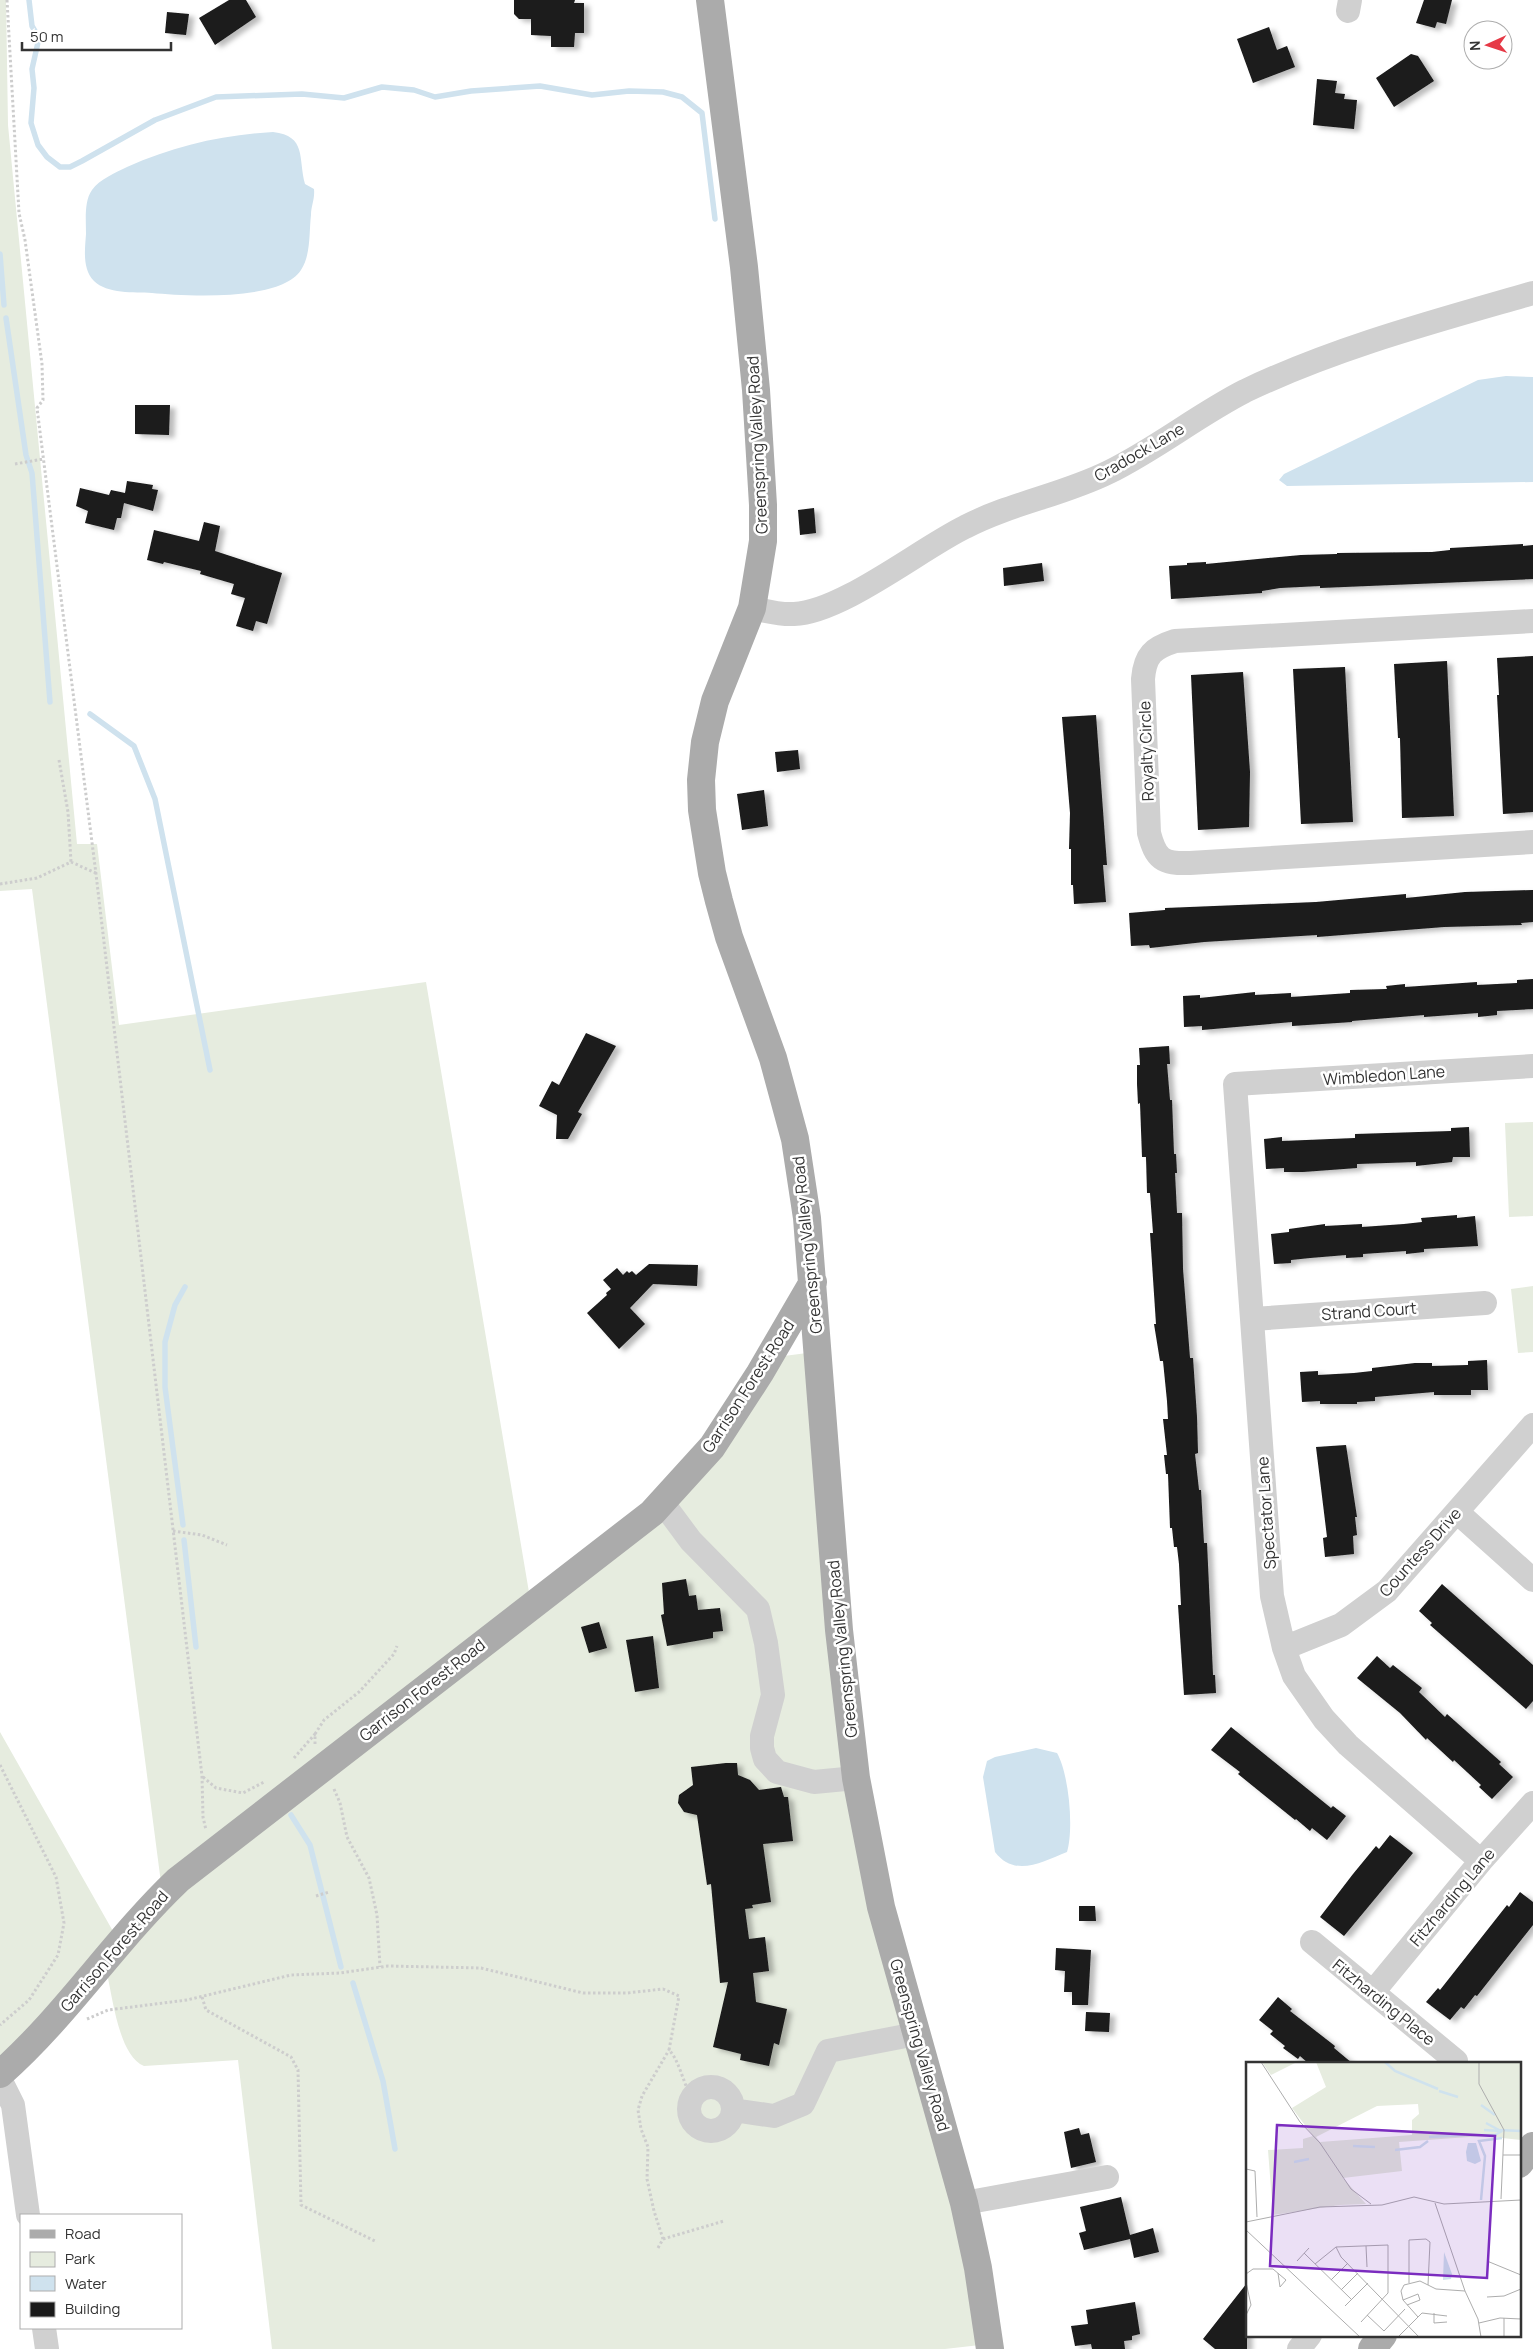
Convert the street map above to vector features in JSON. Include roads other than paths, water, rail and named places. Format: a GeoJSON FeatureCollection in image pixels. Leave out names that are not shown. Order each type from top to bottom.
{"type":"FeatureCollection","features":[{"type":"Feature","properties":{"kind":"main road","name":"Greenspring Valley Road"},"geometry":{"type":"LineString","coordinates":[[710,0],[744,267],[761,466],[763,541],[752,608],[715,701],[705,742],[701,780],[702,810],[712,873],[719,901],[729,937],[760,1018],[788,1110],[802,1178],[813,1282],[835,1591],[856,1778],[881,1907],[964,2203],[978,2268],[990,2349]]}},
{"type":"Feature","properties":{"kind":"main road","name":"Garrison Forest Road"},"geometry":{"type":"LineString","coordinates":[[0,2074],[55,2019],[147,1910],[178,1880],[588,1563],[662,1502],[712,1447],[760,1373],[813,1282]]}},
{"type":"Feature","properties":{"kind":"main road"},"geometry":{"type":"LineString","coordinates":[[1520,2163],[1533,2146]]}},
{"type":"Feature","properties":{"kind":"main road"},"geometry":{"type":"LineString","coordinates":[[1372,2349],[1382,2336]]}},
{"type":"Feature","properties":{"kind":"street","name":"Cradock Lane"},"geometry":{"type":"LineString","coordinates":[[752,608],[777,614],[796,614],[820,608],[845,597],[964,527],[1000,511],[1078,486],[1110,472],[1176,431],[1245,392],[1351,347],[1533,293]]}},
{"type":"Feature","properties":{"kind":"street","name":"Royalty Circle"},"geometry":{"type":"LineString","coordinates":[[1533,621],[1175,641],[1158,646],[1149,656],[1144,668],[1143,679],[1150,833],[1154,852],[1165,861],[1190,863],[1533,842]]}},
{"type":"Feature","properties":{"kind":"street","name":"Wimbledon Lane"},"geometry":{"type":"LineString","coordinates":[[1235,1084],[1533,1066]]}},
{"type":"Feature","properties":{"kind":"street","name":"Spectator Lane"},"geometry":{"type":"LineString","coordinates":[[1235,1084],[1272,1596],[1284,1648],[1294,1676],[1324,1719],[1348,1745],[1481,1861]]}},
{"type":"Feature","properties":{"kind":"street","name":"Strand Court"},"geometry":{"type":"LineString","coordinates":[[1253,1319],[1485,1303]]}},
{"type":"Feature","properties":{"kind":"street","name":"Countess Drive"},"geometry":{"type":"LineString","coordinates":[[1284,1648],[1323,1634],[1370,1606],[1387,1591],[1533,1425]]}},
{"type":"Feature","properties":{"kind":"street"},"geometry":{"type":"LineString","coordinates":[[662,1502],[691,1541],[758,1609],[766,1643],[773,1695],[762,1736],[762,1748],[765,1759],[777,1772],[814,1782],[856,1778]]}},
{"type":"Feature","properties":{"kind":"street"},"geometry":{"type":"LineString","coordinates":[[1457,1512],[1533,1580]]}},
{"type":"Feature","properties":{"kind":"street","name":"Fitzharding Lane"},"geometry":{"type":"LineString","coordinates":[[1373,1992],[1481,1861],[1533,1803]]}},
{"type":"Feature","properties":{"kind":"street","name":"Fitzharding Place"},"geometry":{"type":"LineString","coordinates":[[1312,1942],[1456,2061]]}},
{"type":"Feature","properties":{"kind":"street"},"geometry":{"type":"LineString","coordinates":[[733,2110],[774,2116],[803,2104],[828,2051],[916,2034]]}},
{"type":"Feature","properties":{"kind":"street"},"geometry":{"type":"LineString","coordinates":[[0,2079],[13,2105],[28,2214]]}},
{"type":"Feature","properties":{"kind":"street"},"geometry":{"type":"LineString","coordinates":[[703,2087],[718,2087],[729,2096],[733,2110],[731,2118],[722,2128],[707,2131],[700,2129],[690,2118],[688,2104],[691,2096],[703,2087]]}},
{"type":"Feature","properties":{"kind":"street"},"geometry":{"type":"LineString","coordinates":[[964,2203],[1107,2177]]}},
{"type":"Feature","properties":{"kind":"street"},"geometry":{"type":"LineString","coordinates":[[44,2329],[47,2349]]}},
{"type":"Feature","properties":{"kind":"street"},"geometry":{"type":"LineString","coordinates":[[1299,2349],[1309,2336]]}},
{"type":"Feature","properties":{"kind":"water"},"geometry":{"type":"Polygon","coordinates":[[[273,132],[284,134],[296,143],[301,157],[305,184],[314,189],[306,257],[301,270],[290,280],[274,288],[231,295],[186,295],[121,291],[106,288],[94,281],[90,276],[85,259],[86,211],[89,194],[99,183],[127,167],[180,147],[235,136],[273,132]]]}},
{"type":"Feature","properties":{"kind":"water"},"geometry":{"type":"Polygon","coordinates":[[[1506,376],[1533,377],[1533,482],[1287,486],[1279,480],[1284,474],[1478,380],[1506,376]]]}},
{"type":"Feature","properties":{"kind":"water"},"geometry":{"type":"Polygon","coordinates":[[[1036,1748],[1057,1753],[1061,1762],[1065,1774],[1069,1802],[1069,1842],[1067,1852],[1029,1866],[1020,1866],[1003,1860],[995,1852],[983,1777],[987,1761],[995,1757],[1036,1748]]]}},
{"type":"Feature","properties":{"kind":"waterway"},"geometry":{"type":"LineString","coordinates":[[29,0],[32,26],[39,38],[32,69],[34,88],[31,123],[38,145],[47,157],[60,167],[70,167],[155,120],[216,97],[302,94],[344,98],[382,87],[414,90],[435,97],[471,91],[540,86],[592,95],[629,91],[663,92],[682,97],[702,113],[715,219]]}},
{"type":"Feature","properties":{"kind":"waterway"},"geometry":{"type":"LineString","coordinates":[[0,254],[4,305]]}},
{"type":"Feature","properties":{"kind":"waterway"},"geometry":{"type":"LineString","coordinates":[[6,318],[26,455],[32,473],[50,702]]}},
{"type":"Feature","properties":{"kind":"waterway"},"geometry":{"type":"LineString","coordinates":[[90,714],[134,746],[155,799],[210,1070]]}},
{"type":"Feature","properties":{"kind":"waterway"},"geometry":{"type":"LineString","coordinates":[[183,1525],[165,1387],[165,1342],[175,1305],[185,1287]]}},
{"type":"Feature","properties":{"kind":"waterway"},"geometry":{"type":"LineString","coordinates":[[184,1540],[196,1647]]}},
{"type":"Feature","properties":{"kind":"waterway"},"geometry":{"type":"LineString","coordinates":[[291,1815],[310,1845],[341,1967]]}},
{"type":"Feature","properties":{"kind":"waterway"},"geometry":{"type":"LineString","coordinates":[[353,1983],[383,2081],[395,2149]]}}]}
